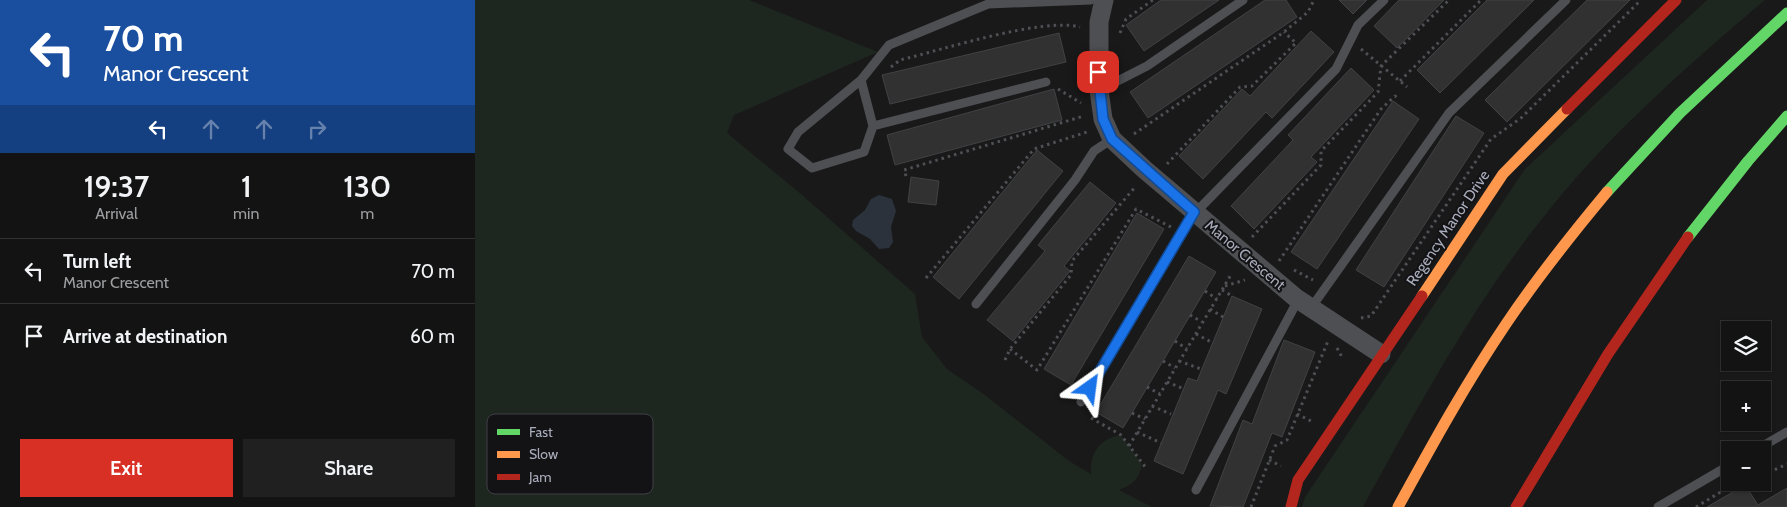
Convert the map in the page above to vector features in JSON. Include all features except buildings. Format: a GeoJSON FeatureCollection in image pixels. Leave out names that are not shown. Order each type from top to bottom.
{"type":"FeatureCollection","features":[{"type":"Feature","properties":{"kind":"main road","name":"Regency Manor Drive"},"geometry":{"type":"LineString","coordinates":[[1291,507],[1292,497],[1298,480],[1503,174],[1676,0]]}},
{"type":"Feature","properties":{"kind":"main road"},"geometry":{"type":"LineString","coordinates":[[1398,507],[1469,381],[1522,300],[1580,223],[1640,152],[1705,87],[1787,13]]}},
{"type":"Feature","properties":{"kind":"main road"},"geometry":{"type":"LineString","coordinates":[[1516,507],[1589,382],[1679,248],[1787,116]]}},
{"type":"Feature","properties":{"kind":"street","name":"Manor Crescent"},"geometry":{"type":"LineString","coordinates":[[1104,0],[1099,22],[1099,90],[1104,139],[1304,304],[1381,354]]}},
{"type":"Feature","properties":{"kind":"lane"},"geometry":{"type":"LineString","coordinates":[[861,80],[873,126],[864,152],[812,168],[788,149],[798,132],[861,80],[889,44],[988,4],[1091,0]]}},
{"type":"Feature","properties":{"kind":"lane"},"geometry":{"type":"LineString","coordinates":[[1099,90],[1147,66],[1243,0]]}},
{"type":"Feature","properties":{"kind":"lane"},"geometry":{"type":"LineString","coordinates":[[1081,402],[1194,213],[1336,69],[1358,25],[1384,0]]}},
{"type":"Feature","properties":{"kind":"lane"},"geometry":{"type":"LineString","coordinates":[[1196,490],[1304,304],[1449,113],[1566,0]]}},
{"type":"Feature","properties":{"kind":"lane"},"geometry":{"type":"LineString","coordinates":[[873,126],[1046,82]]}},
{"type":"Feature","properties":{"kind":"lane"},"geometry":{"type":"LineString","coordinates":[[976,304],[1075,180],[1104,139]]}},
{"type":"Feature","properties":{"kind":"lane"},"geometry":{"type":"LineString","coordinates":[[1771,441],[1787,432]]}},
{"type":"Feature","properties":{"kind":"lane"},"geometry":{"type":"LineString","coordinates":[[1658,507],[1721,470]]}},
{"type":"Feature","properties":{"kind":"path"},"geometry":{"type":"LineString","coordinates":[[1119,40],[1120,30],[1126,19],[1153,0]]}},
{"type":"Feature","properties":{"kind":"path"},"geometry":{"type":"LineString","coordinates":[[1134,134],[1284,32],[1308,12],[1315,0]]}},
{"type":"Feature","properties":{"kind":"path"},"geometry":{"type":"LineString","coordinates":[[1251,239],[1321,165],[1321,151],[1378,92],[1381,66],[1449,0]]}},
{"type":"Feature","properties":{"kind":"path"},"geometry":{"type":"LineString","coordinates":[[1400,81],[1481,0]]}},
{"type":"Feature","properties":{"kind":"path"},"geometry":{"type":"LineString","coordinates":[[885,71],[900,60],[1023,30],[1065,24],[1081,27],[1083,34]]}},
{"type":"Feature","properties":{"kind":"path"},"geometry":{"type":"LineString","coordinates":[[1167,164],[1240,87],[1252,86],[1296,43],[1284,32]]}},
{"type":"Feature","properties":{"kind":"path"},"geometry":{"type":"LineString","coordinates":[[1358,46],[1407,86]]}},
{"type":"Feature","properties":{"kind":"path"},"geometry":{"type":"LineString","coordinates":[[1056,88],[1081,102]]}},
{"type":"Feature","properties":{"kind":"path"},"geometry":{"type":"LineString","coordinates":[[1080,93],[1084,116],[1091,130],[1104,139]]}},
{"type":"Feature","properties":{"kind":"path"},"geometry":{"type":"LineString","coordinates":[[1279,262],[1381,109],[1395,96],[1399,99]]}},
{"type":"Feature","properties":{"kind":"path"},"geometry":{"type":"LineString","coordinates":[[906,176],[904,170],[1084,116]]}},
{"type":"Feature","properties":{"kind":"path"},"geometry":{"type":"LineString","coordinates":[[926,278],[1034,149],[1091,130]]}},
{"type":"Feature","properties":{"kind":"path"},"geometry":{"type":"LineString","coordinates":[[1005,360],[1011,349],[1071,275],[1072,261],[1136,186]]}},
{"type":"Feature","properties":{"kind":"path"},"geometry":{"type":"LineString","coordinates":[[1011,349],[1037,370],[1136,209],[1172,228]]}},
{"type":"Feature","properties":{"kind":"path"},"geometry":{"type":"LineString","coordinates":[[1129,446],[1232,272]]}},
{"type":"Feature","properties":{"kind":"path"},"geometry":{"type":"LineString","coordinates":[[1223,288],[1245,280]]}},
{"type":"Feature","properties":{"kind":"path"},"geometry":{"type":"LineString","coordinates":[[1223,288],[1232,296]]}},
{"type":"Feature","properties":{"kind":"path"},"geometry":{"type":"LineString","coordinates":[[1205,291],[1217,299]]}},
{"type":"Feature","properties":{"kind":"path"},"geometry":{"type":"LineString","coordinates":[[1210,309],[1223,317]]}},
{"type":"Feature","properties":{"kind":"path"},"geometry":{"type":"LineString","coordinates":[[1190,315],[1203,322]]}},
{"type":"Feature","properties":{"kind":"path"},"geometry":{"type":"LineString","coordinates":[[1196,334],[1213,343]]}},
{"type":"Feature","properties":{"kind":"path"},"geometry":{"type":"LineString","coordinates":[[1175,341],[1187,349]]}},
{"type":"Feature","properties":{"kind":"path"},"geometry":{"type":"LineString","coordinates":[[1251,507],[1275,446],[1287,440],[1327,341],[1337,349],[1343,359]]}},
{"type":"Feature","properties":{"kind":"path"},"geometry":{"type":"LineString","coordinates":[[1163,361],[1175,368]]}},
{"type":"Feature","properties":{"kind":"path"},"geometry":{"type":"LineString","coordinates":[[1179,361],[1201,369]]}},
{"type":"Feature","properties":{"kind":"path"},"geometry":{"type":"LineString","coordinates":[[1167,382],[1184,389]]}},
{"type":"Feature","properties":{"kind":"path"},"geometry":{"type":"LineString","coordinates":[[1147,387],[1160,394]]}},
{"type":"Feature","properties":{"kind":"path"},"geometry":{"type":"LineString","coordinates":[[1152,406],[1171,414]]}},
{"type":"Feature","properties":{"kind":"path"},"geometry":{"type":"LineString","coordinates":[[1132,413],[1145,419]]}},
{"type":"Feature","properties":{"kind":"path"},"geometry":{"type":"LineString","coordinates":[[1297,414],[1313,422]]}},
{"type":"Feature","properties":{"kind":"path"},"geometry":{"type":"LineString","coordinates":[[1091,418],[1121,436],[1146,468]]}},
{"type":"Feature","properties":{"kind":"path"},"geometry":{"type":"LineString","coordinates":[[1137,432],[1161,443]]}},
{"type":"Feature","properties":{"kind":"path"},"geometry":{"type":"LineString","coordinates":[[1269,460],[1282,466]]}},
{"type":"Feature","properties":{"kind":"path"},"geometry":{"type":"LineString","coordinates":[[1771,471],[1787,464]]}},
{"type":"Feature","properties":{"kind":"path"},"geometry":{"type":"LineString","coordinates":[[1696,507],[1724,491]]}},
{"type":"Feature","properties":{"kind":"shaded area"},"geometry":{"type":"Polygon","coordinates":[[[475,0],[749,0],[878,52],[734,115],[727,133],[801,194],[915,294],[922,337],[947,369],[985,395],[1069,461],[1091,474],[1092,460],[1097,448],[1107,440],[1121,435],[1142,464],[1135,481],[1119,490],[1152,507],[475,507],[475,0]]]}},
{"type":"Feature","properties":{"kind":"shaded area"},"geometry":{"type":"Polygon","coordinates":[[[1707,0],[1765,0],[1677,77],[1620,131],[1542,219],[1492,287],[1469,323],[1425,396],[1363,507],[1302,507],[1305,497],[1525,169],[1707,0]]]}},
{"type":"Feature","properties":{"kind":"shaded area"},"geometry":{"type":"Polygon","coordinates":[[[879,195],[892,199],[896,211],[891,227],[893,242],[889,248],[879,249],[870,239],[856,231],[852,226],[853,220],[865,210],[871,199],[879,195]]]}},
{"type":"Feature","properties":{"kind":"traffic: fast"},"geometry":{"type":"LineString","coordinates":[[1607,192],[1680,113],[1787,13]]}},
{"type":"Feature","properties":{"kind":"traffic: fast"},"geometry":{"type":"LineString","coordinates":[[1688,237],[1748,161],[1787,116]]}},
{"type":"Feature","properties":{"kind":"traffic: slow"},"geometry":{"type":"LineString","coordinates":[[1422,296],[1503,174],[1567,109]]}},
{"type":"Feature","properties":{"kind":"traffic: slow"},"geometry":{"type":"LineString","coordinates":[[1398,507],[1463,391],[1491,346],[1555,256],[1607,192]]}},
{"type":"Feature","properties":{"kind":"traffic: jam"},"geometry":{"type":"LineString","coordinates":[[1567,109],[1676,0]]}},
{"type":"Feature","properties":{"kind":"traffic: jam"},"geometry":{"type":"LineString","coordinates":[[1516,507],[1608,354],[1688,237]]}},
{"type":"Feature","properties":{"kind":"traffic: jam"},"geometry":{"type":"LineString","coordinates":[[1291,507],[1298,480],[1422,296]]}},
{"type":"Feature","properties":{"kind":"route"},"geometry":{"type":"LineString","coordinates":[[1090,388],[1194,212],[1144,170],[1112,139],[1103,119],[1098,72]]}}]}
